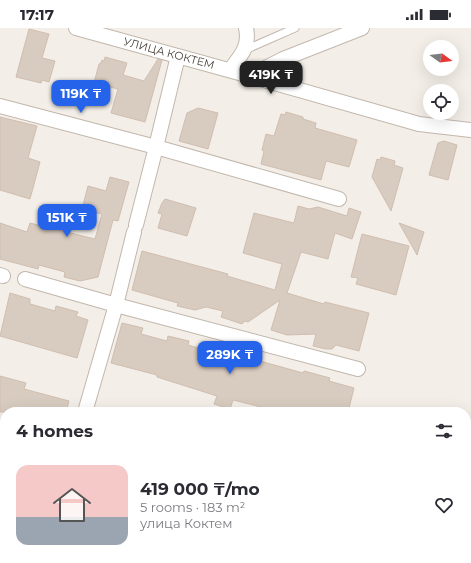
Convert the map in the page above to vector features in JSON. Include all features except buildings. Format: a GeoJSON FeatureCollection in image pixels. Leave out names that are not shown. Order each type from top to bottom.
{"type":"FeatureCollection","features":[{"type":"Feature","properties":{"kind":"street","name":"УЛИЦА КОКТЕМ"},"geometry":{"type":"LineString","coordinates":[[76,28],[419,124],[471,130]]}},
{"type":"Feature","properties":{"kind":"street"},"geometry":{"type":"LineString","coordinates":[[230,70],[245,50],[248,38],[246,28]]}},
{"type":"Feature","properties":{"kind":"street"},"geometry":{"type":"LineString","coordinates":[[250,76],[283,59],[362,28]]}},
{"type":"Feature","properties":{"kind":"street"},"geometry":{"type":"LineString","coordinates":[[86,407],[116,305],[178,56]]}},
{"type":"Feature","properties":{"kind":"street"},"geometry":{"type":"LineString","coordinates":[[0,106],[156,147],[339,199]]}},
{"type":"Feature","properties":{"kind":"street"},"geometry":{"type":"LineString","coordinates":[[25,279],[116,305],[358,369]]}},
{"type":"Feature","properties":{"kind":"lane"},"geometry":{"type":"LineString","coordinates":[[245,50],[295,28]]}}]}
